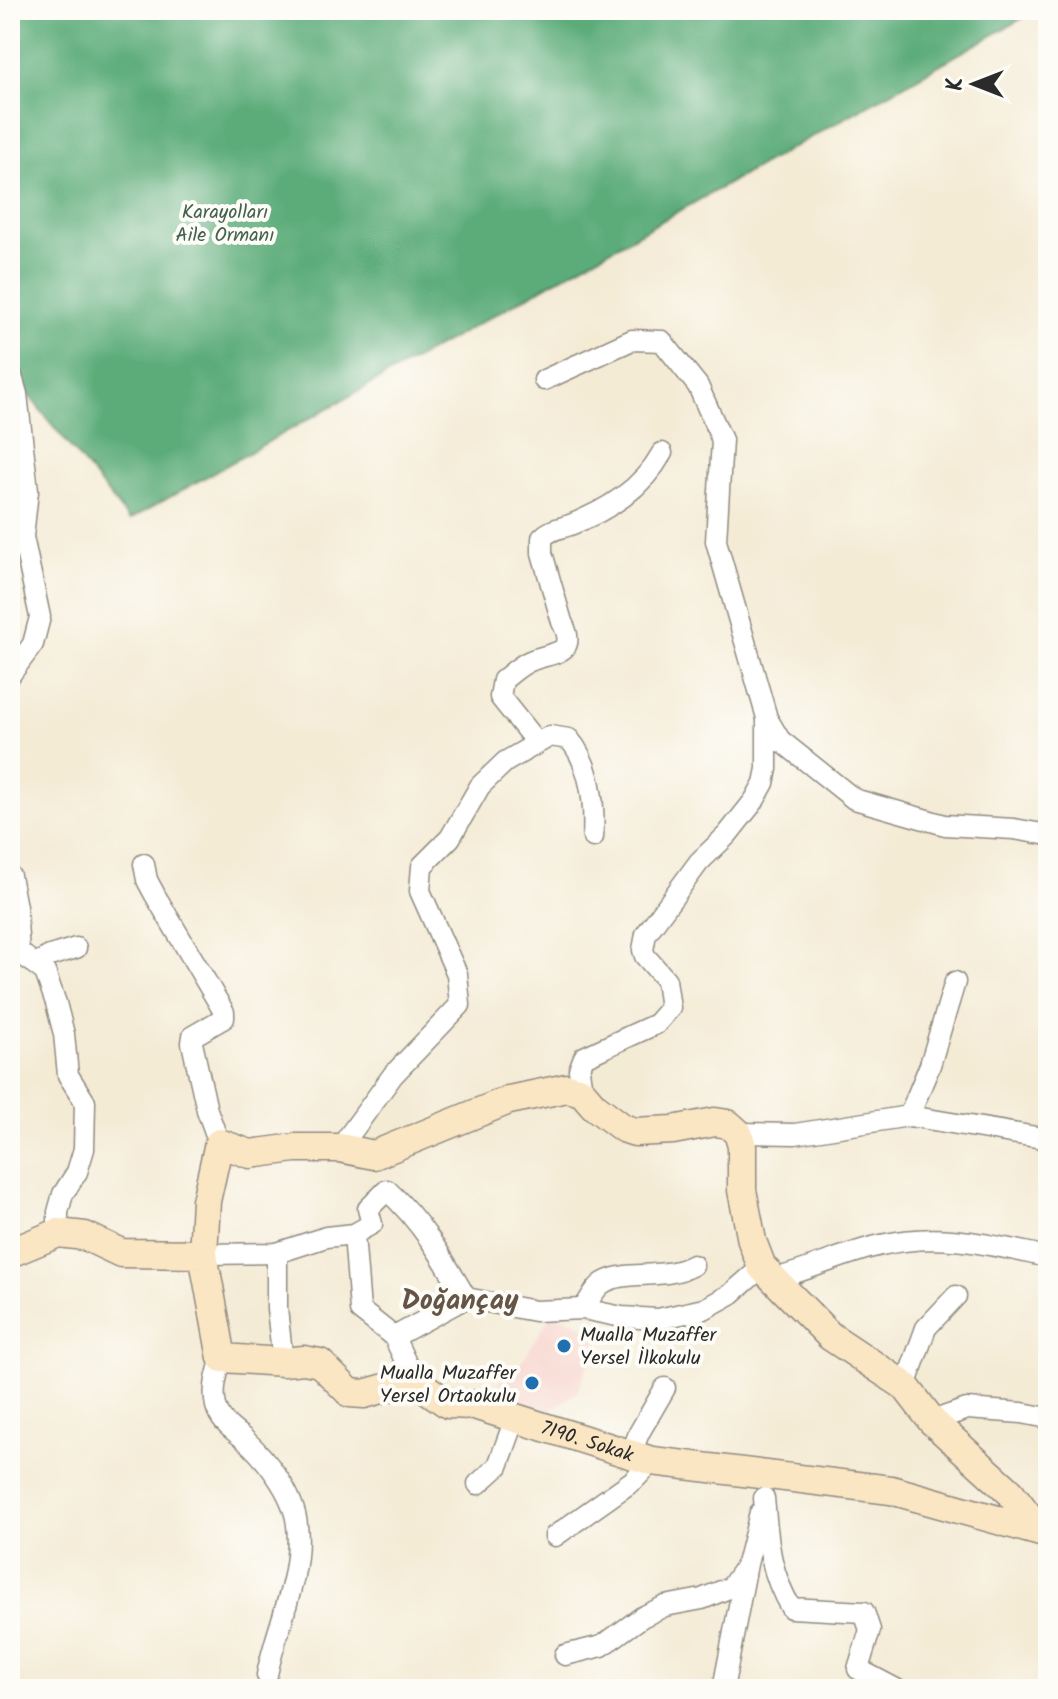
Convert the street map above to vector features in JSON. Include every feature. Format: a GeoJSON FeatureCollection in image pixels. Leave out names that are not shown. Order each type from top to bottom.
{"type":"FeatureCollection","features":[{"type":"Feature","properties":{"kind":"street"},"geometry":{"type":"LineString","coordinates":[[544,380],[632,340],[662,341],[698,386],[722,440],[716,541],[767,718],[780,740],[854,799],[945,825],[1014,829],[1048,835]]}},
{"type":"Feature","properties":{"kind":"street"},"geometry":{"type":"LineString","coordinates":[[10,371],[17,394],[28,491],[23,537],[40,617],[33,644],[10,675]]}},
{"type":"Feature","properties":{"kind":"street"},"geometry":{"type":"LineString","coordinates":[[536,742],[500,697],[503,680],[529,661],[559,654],[566,646],[567,632],[542,553],[542,538],[548,531],[619,502],[654,467],[662,453]]}},
{"type":"Feature","properties":{"kind":"street"},"geometry":{"type":"LineString","coordinates":[[767,718],[767,769],[764,783],[754,801],[727,835],[699,862],[646,934],[643,950],[666,980],[670,1008],[656,1024],[584,1057],[579,1066],[582,1092],[594,1106],[623,1128],[635,1132],[673,1130],[715,1122],[728,1124],[738,1133],[742,1146],[742,1190],[752,1241],[768,1273],[830,1336],[905,1386],[932,1421],[1010,1492],[1044,1533]]}},
{"type":"Feature","properties":{"kind":"street"},"geometry":{"type":"LineString","coordinates":[[340,1148],[393,1075],[460,1005],[457,974],[420,891],[422,866],[450,838],[480,786],[505,762],[536,742],[550,736],[569,739],[578,748],[595,809],[593,837]]}},
{"type":"Feature","properties":{"kind":"street"},"geometry":{"type":"LineString","coordinates":[[144,864],[147,880],[224,1012],[224,1018],[193,1036],[192,1043],[207,1110],[219,1143],[206,1201],[203,1254],[222,1358],[214,1386],[216,1405],[224,1425],[245,1439],[274,1474],[292,1507],[297,1525],[295,1567],[267,1675]]}},
{"type":"Feature","properties":{"kind":"street"},"geometry":{"type":"LineString","coordinates":[[10,876],[16,907],[18,946],[45,972],[64,1034],[68,1075],[85,1102],[84,1149],[77,1172],[63,1194],[58,1212],[58,1233]]}},
{"type":"Feature","properties":{"kind":"street"},"geometry":{"type":"LineString","coordinates":[[18,946],[50,956],[76,948]]}},
{"type":"Feature","properties":{"kind":"street"},"geometry":{"type":"LineString","coordinates":[[909,1116],[930,1065],[955,982]]}},
{"type":"Feature","properties":{"kind":"street"},"geometry":{"type":"LineString","coordinates":[[219,1143],[250,1154],[295,1148],[340,1148],[374,1155],[509,1100],[567,1088],[582,1092]]}},
{"type":"Feature","properties":{"kind":"street"},"geometry":{"type":"LineString","coordinates":[[738,1133],[795,1134],[909,1116],[1048,1139]]}},
{"type":"Feature","properties":{"kind":"street"},"geometry":{"type":"LineString","coordinates":[[10,1253],[58,1233],[85,1236],[121,1253],[277,1253],[326,1237],[354,1234],[372,1224],[368,1209],[387,1190],[408,1210],[437,1248],[466,1298]]}},
{"type":"Feature","properties":{"kind":"street"},"geometry":{"type":"LineString","coordinates":[[222,1358],[320,1363],[350,1393],[364,1394],[414,1380],[394,1337],[360,1310],[354,1234]]}},
{"type":"Feature","properties":{"kind":"street"},"geometry":{"type":"LineString","coordinates":[[394,1337],[466,1298],[535,1311],[583,1309],[622,1317],[658,1319],[704,1309],[768,1273],[882,1245],[961,1239],[1048,1257]]}},
{"type":"Feature","properties":{"kind":"street"},"geometry":{"type":"LineString","coordinates":[[277,1253],[277,1309],[283,1362]]}},
{"type":"Feature","properties":{"kind":"street"},"geometry":{"type":"LineString","coordinates":[[583,1309],[604,1282],[680,1272],[693,1265]]}},
{"type":"Feature","properties":{"kind":"street"},"geometry":{"type":"LineString","coordinates":[[905,1386],[926,1328],[956,1296]]}},
{"type":"Feature","properties":{"kind":"street","name":"7190. Sokak"},"geometry":{"type":"LineString","coordinates":[[414,1380],[448,1404],[474,1405],[641,1458],[763,1487],[891,1490],[1044,1533]]}},
{"type":"Feature","properties":{"kind":"street"},"geometry":{"type":"LineString","coordinates":[[555,1536],[634,1480],[641,1458],[639,1433],[665,1388]]}},
{"type":"Feature","properties":{"kind":"street"},"geometry":{"type":"LineString","coordinates":[[932,1421],[967,1409],[1048,1418]]}},
{"type":"Feature","properties":{"kind":"street"},"geometry":{"type":"LineString","coordinates":[[478,1484],[498,1466],[515,1419]]}},
{"type":"Feature","properties":{"kind":"street"},"geometry":{"type":"LineString","coordinates":[[723,1689],[763,1487]]}},
{"type":"Feature","properties":{"kind":"street"},"geometry":{"type":"LineString","coordinates":[[763,1487],[769,1550],[778,1585],[791,1608],[864,1612],[870,1630],[858,1669],[896,1689]]}},
{"type":"Feature","properties":{"kind":"street"},"geometry":{"type":"LineString","coordinates":[[565,1655],[602,1646],[642,1617],[665,1606],[702,1599],[731,1587],[747,1564]]}},
{"type":"Feature","properties":{"kind":"shaded area"},"geometry":{"type":"Polygon","coordinates":[[[552,1313],[601,1333],[577,1392],[533,1422],[486,1402],[507,1374],[524,1358],[552,1313]]]}},
{"type":"Feature","properties":{"kind":"green space","name":"Karayolları Aile Ormanı"},"geometry":{"type":"Polygon","coordinates":[[[10,10],[1037,10],[129,520],[10,372],[10,10]]]}},
{"type":"Feature","properties":{"kind":"place","name":"Mualla Muzaffer Yersel İlkokulu"},"geometry":{"type":"Point","coordinates":[564,1346]}},
{"type":"Feature","properties":{"kind":"place","name":"Mualla Muzaffer Yersel Ortaokulu"},"geometry":{"type":"Point","coordinates":[532,1383]}},
{"type":"Feature","properties":{"kind":"district","name":"Doğançay"},"geometry":{"type":"Point","coordinates":[460,1299]}}]}
